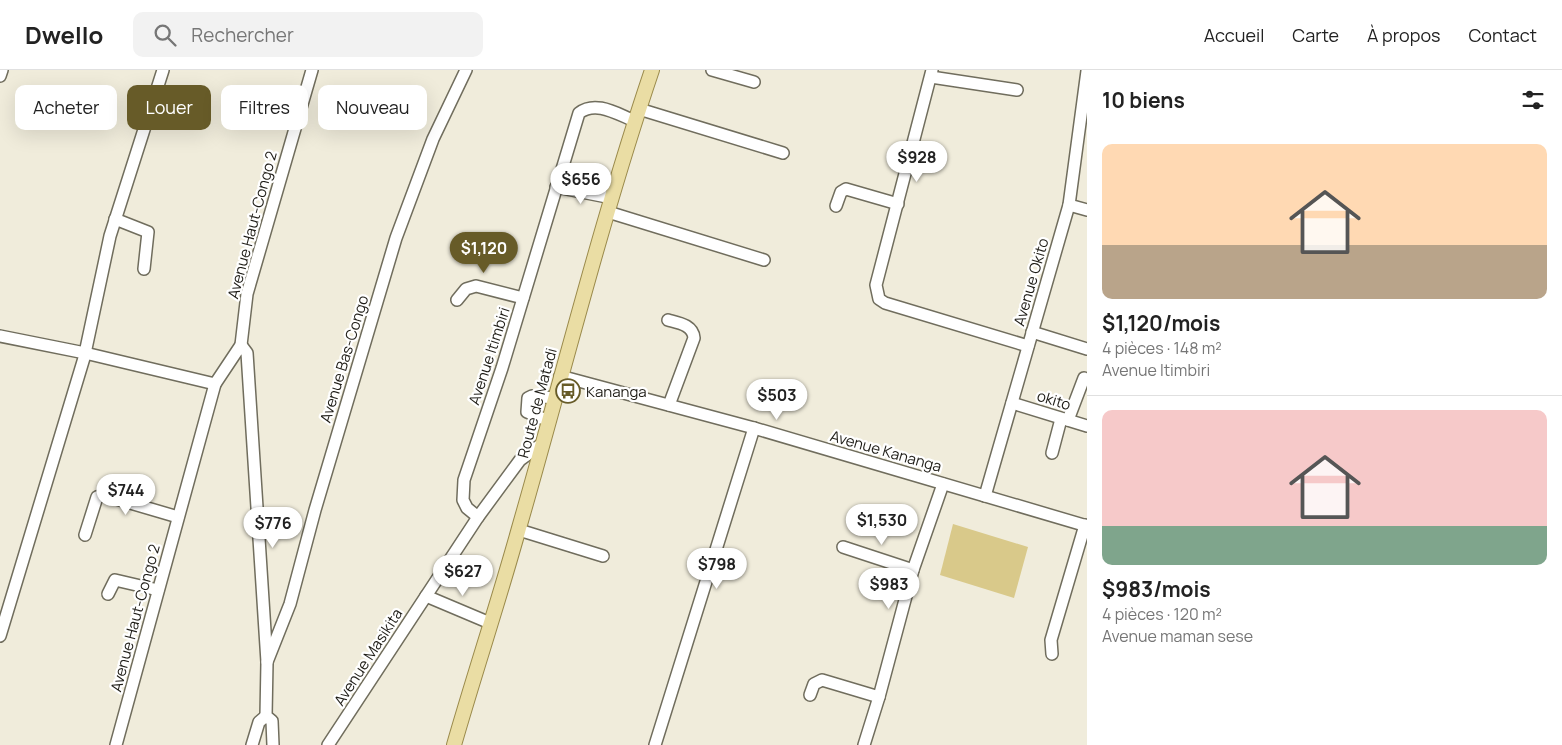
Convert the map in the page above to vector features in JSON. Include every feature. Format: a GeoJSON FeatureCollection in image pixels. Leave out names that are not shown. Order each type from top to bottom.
{"type":"FeatureCollection","features":[{"type":"Feature","properties":{"kind":"main road","name":"Route de Matadi"},"geometry":{"type":"LineString","coordinates":[[454,745],[519,530],[560,376],[612,198],[652,70]]}},
{"type":"Feature","properties":{"kind":"street"},"geometry":{"type":"LineString","coordinates":[[0,76],[2,70]]}},
{"type":"Feature","properties":{"kind":"street"},"geometry":{"type":"LineString","coordinates":[[0,636],[25,560],[85,353],[97,291],[115,219],[163,70]]}},
{"type":"Feature","properties":{"kind":"street","name":"Avenue Haut-Congo 2"},"geometry":{"type":"LineString","coordinates":[[116,745],[215,384],[241,345],[247,294],[312,70]]}},
{"type":"Feature","properties":{"kind":"street","name":"Avenue Bas-Congo"},"geometry":{"type":"LineString","coordinates":[[267,662],[290,604],[318,501],[396,238],[433,139],[466,70]]}},
{"type":"Feature","properties":{"kind":"street"},"geometry":{"type":"LineString","coordinates":[[712,70],[754,82]]}},
{"type":"Feature","properties":{"kind":"street","name":"Avenue Okito"},"geometry":{"type":"LineString","coordinates":[[985,496],[1069,205],[1087,71]]}},
{"type":"Feature","properties":{"kind":"street"},"geometry":{"type":"LineString","coordinates":[[1017,90],[931,74],[876,285],[879,299],[885,303],[1028,346]]}},
{"type":"Feature","properties":{"kind":"street","name":"Avenue Itimbiri"},"geometry":{"type":"LineString","coordinates":[[478,517],[467,508],[464,500],[464,480],[523,298],[579,113],[587,107],[595,106],[783,153]]}},
{"type":"Feature","properties":{"kind":"street"},"geometry":{"type":"LineString","coordinates":[[556,187],[612,198]]}},
{"type":"Feature","properties":{"kind":"street"},"geometry":{"type":"LineString","coordinates":[[836,206],[841,192],[846,189],[898,204]]}},
{"type":"Feature","properties":{"kind":"street"},"geometry":{"type":"LineString","coordinates":[[1069,205],[1087,210]]}},
{"type":"Feature","properties":{"kind":"street"},"geometry":{"type":"LineString","coordinates":[[608,212],[764,260]]}},
{"type":"Feature","properties":{"kind":"street"},"geometry":{"type":"LineString","coordinates":[[115,219],[148,232],[144,269]]}},
{"type":"Feature","properties":{"kind":"street"},"geometry":{"type":"LineString","coordinates":[[457,300],[466,290],[476,286],[523,298]]}},
{"type":"Feature","properties":{"kind":"street"},"geometry":{"type":"LineString","coordinates":[[668,320],[689,327],[693,332],[694,338],[668,405]]}},
{"type":"Feature","properties":{"kind":"street"},"geometry":{"type":"LineString","coordinates":[[1032,332],[1087,349]]}},
{"type":"Feature","properties":{"kind":"street"},"geometry":{"type":"LineString","coordinates":[[0,336],[85,353],[215,384]]}},
{"type":"Feature","properties":{"kind":"street"},"geometry":{"type":"LineString","coordinates":[[241,345],[247,353],[267,662],[266,716],[259,722],[252,745]]}},
{"type":"Feature","properties":{"kind":"street","name":"Avenue Kananga"},"geometry":{"type":"LineString","coordinates":[[560,376],[754,428],[1086,526]]}},
{"type":"Feature","properties":{"kind":"street","name":"okito"},"geometry":{"type":"LineString","coordinates":[[1064,419],[1084,378]]}},
{"type":"Feature","properties":{"kind":"street"},"geometry":{"type":"LineString","coordinates":[[549,421],[527,412],[528,398],[532,396],[554,398]]}},
{"type":"Feature","properties":{"kind":"street","name":"okito"},"geometry":{"type":"LineString","coordinates":[[1012,403],[1087,426]]}},
{"type":"Feature","properties":{"kind":"street"},"geometry":{"type":"LineString","coordinates":[[1052,453],[1064,419]]}},
{"type":"Feature","properties":{"kind":"street"},"geometry":{"type":"LineString","coordinates":[[655,745],[754,428]]}},
{"type":"Feature","properties":{"kind":"street","name":"Avenue Masikita"},"geometry":{"type":"LineString","coordinates":[[328,745],[478,517],[520,460],[543,443]]}},
{"type":"Feature","properties":{"kind":"street"},"geometry":{"type":"LineString","coordinates":[[864,745],[879,697],[913,570],[942,484]]}},
{"type":"Feature","properties":{"kind":"street"},"geometry":{"type":"LineString","coordinates":[[85,535],[97,496],[103,495],[178,517]]}},
{"type":"Feature","properties":{"kind":"street"},"geometry":{"type":"LineString","coordinates":[[1052,654],[1051,640],[1086,526]]}},
{"type":"Feature","properties":{"kind":"street"},"geometry":{"type":"LineString","coordinates":[[519,530],[603,556]]}},
{"type":"Feature","properties":{"kind":"street"},"geometry":{"type":"LineString","coordinates":[[843,547],[913,570]]}},
{"type":"Feature","properties":{"kind":"street"},"geometry":{"type":"LineString","coordinates":[[108,594],[115,580],[158,590]]}},
{"type":"Feature","properties":{"kind":"street"},"geometry":{"type":"LineString","coordinates":[[426,596],[490,623]]}},
{"type":"Feature","properties":{"kind":"street"},"geometry":{"type":"LineString","coordinates":[[810,695],[814,684],[822,680],[879,697]]}},
{"type":"Feature","properties":{"kind":"street"},"geometry":{"type":"LineString","coordinates":[[266,716],[272,721],[273,745]]}},
{"type":"Feature","properties":{"kind":"shaded area"},"geometry":{"type":"Polygon","coordinates":[[[953,524],[1028,547],[1014,598],[940,575],[953,524]]]}},
{"type":"Feature","properties":{"kind":"place","name":"Kananga"},"geometry":{"type":"Point","coordinates":[568,391]}}]}
